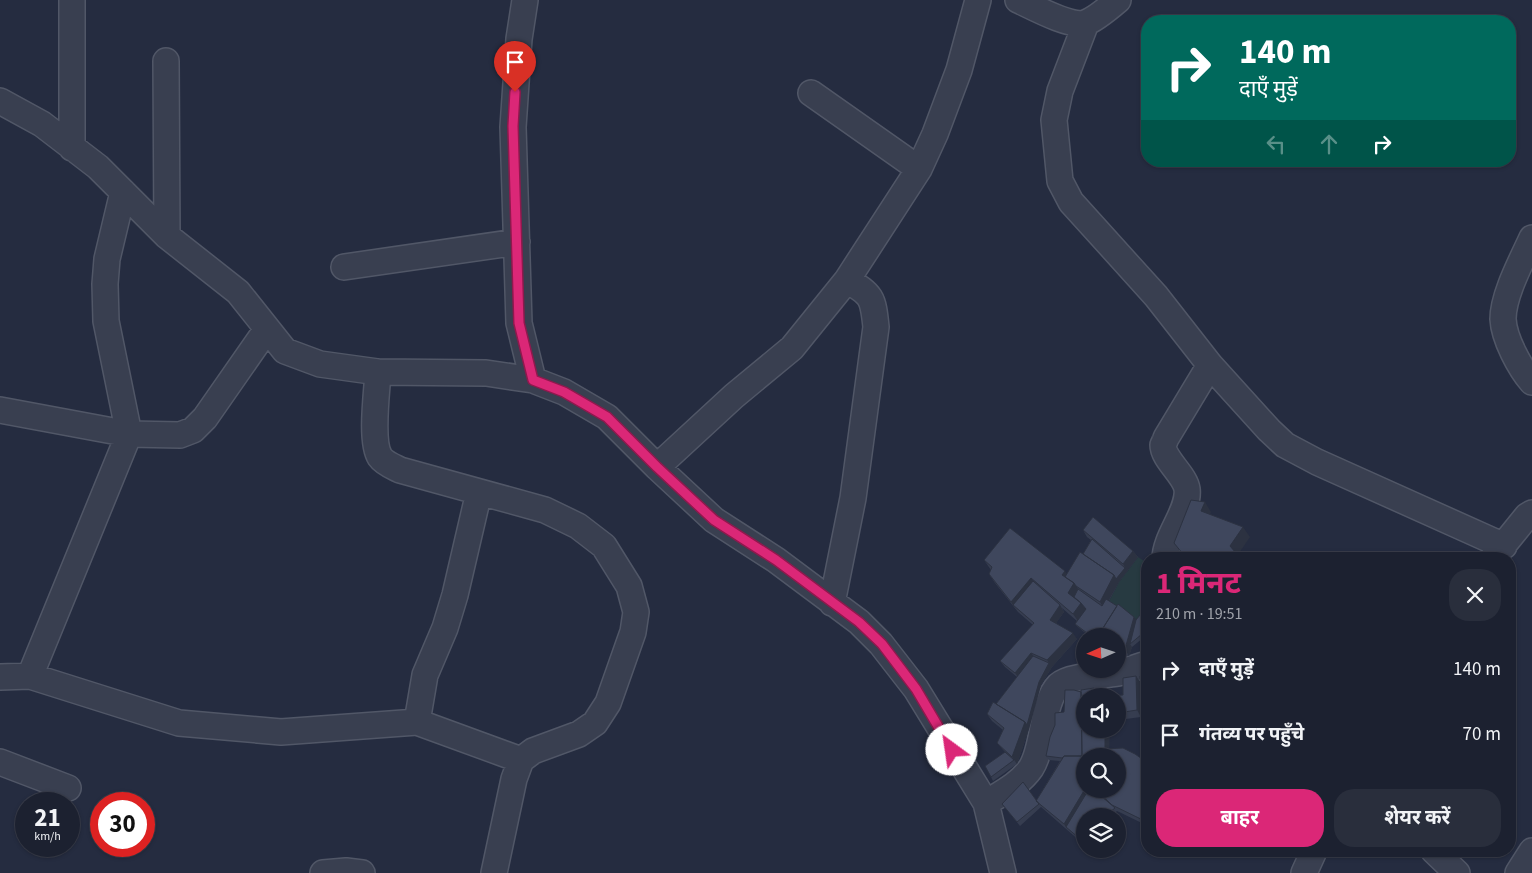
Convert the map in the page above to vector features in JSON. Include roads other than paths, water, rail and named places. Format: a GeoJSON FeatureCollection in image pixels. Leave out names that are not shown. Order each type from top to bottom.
{"type":"FeatureCollection","features":[{"type":"Feature","properties":{"kind":"street"},"geometry":{"type":"LineString","coordinates":[[72,0],[72,148]]}},
{"type":"Feature","properties":{"kind":"street"},"geometry":{"type":"LineString","coordinates":[[524,0],[519,39],[513,126],[519,323],[533,380]]}},
{"type":"Feature","properties":{"kind":"street"},"geometry":{"type":"LineString","coordinates":[[657,467],[734,396],[792,348],[847,280],[919,169],[954,85],[978,0]]}},
{"type":"Feature","properties":{"kind":"street"},"geometry":{"type":"LineString","coordinates":[[1018,0],[1055,17],[1077,24],[1086,23],[1118,0]]}},
{"type":"Feature","properties":{"kind":"street"},"geometry":{"type":"LineString","coordinates":[[1086,23],[1060,91],[1054,120],[1060,181],[1072,202],[1156,296],[1210,365],[1268,430],[1285,445],[1317,462],[1498,552],[1532,513]]}},
{"type":"Feature","properties":{"kind":"street"},"geometry":{"type":"LineString","coordinates":[[166,61],[167,236]]}},
{"type":"Feature","properties":{"kind":"street"},"geometry":{"type":"LineString","coordinates":[[811,93],[919,169]]}},
{"type":"Feature","properties":{"kind":"street"},"geometry":{"type":"LineString","coordinates":[[0,101],[42,124],[98,167],[167,236],[238,292],[285,351],[320,364],[378,372],[486,373],[533,380],[564,392],[607,417],[714,520],[776,560],[859,622],[882,644],[910,681],[986,803],[1002,873]]}},
{"type":"Feature","properties":{"kind":"street"},"geometry":{"type":"LineString","coordinates":[[30,676],[129,434],[106,321],[105,284],[107,259],[122,192]]}},
{"type":"Feature","properties":{"kind":"street"},"geometry":{"type":"LineString","coordinates":[[1532,238],[1508,291],[1503,319],[1509,344],[1525,374],[1532,382]]}},
{"type":"Feature","properties":{"kind":"street"},"geometry":{"type":"LineString","coordinates":[[344,268],[517,242]]}},
{"type":"Feature","properties":{"kind":"street"},"geometry":{"type":"LineString","coordinates":[[832,603],[853,498],[876,327],[874,308],[867,293],[847,280]]}},
{"type":"Feature","properties":{"kind":"street"},"geometry":{"type":"LineString","coordinates":[[0,410],[129,434],[180,435],[193,430],[206,418],[267,329]]}},
{"type":"Feature","properties":{"kind":"street"},"geometry":{"type":"LineString","coordinates":[[1166,552],[1167,544],[1183,508],[1187,491],[1163,445],[1210,365]]}},
{"type":"Feature","properties":{"kind":"street"},"geometry":{"type":"LineString","coordinates":[[378,372],[375,429],[376,447],[381,459],[400,470],[545,510],[578,526],[604,546],[629,586],[636,612],[633,632],[608,703],[595,723],[579,734],[533,750],[521,760],[514,779],[494,873]]}},
{"type":"Feature","properties":{"kind":"street"},"geometry":{"type":"LineString","coordinates":[[418,722],[425,675],[445,628],[455,596],[479,492]]}},
{"type":"Feature","properties":{"kind":"street"},"geometry":{"type":"LineString","coordinates":[[986,803],[1023,778],[1032,766],[1052,695],[1060,685],[1072,678],[1121,672],[1141,666]]}},
{"type":"Feature","properties":{"kind":"street"},"geometry":{"type":"LineString","coordinates":[[0,677],[30,676],[179,723],[281,732],[418,722],[521,760]]}},
{"type":"Feature","properties":{"kind":"street"},"geometry":{"type":"LineString","coordinates":[[0,762],[68,788]]}},
{"type":"Feature","properties":{"kind":"street"},"geometry":{"type":"LineString","coordinates":[[1518,873],[1532,851]]}},
{"type":"Feature","properties":{"kind":"street"},"geometry":{"type":"LineString","coordinates":[[1304,873],[1311,857]]}},
{"type":"Feature","properties":{"kind":"street"},"geometry":{"type":"LineString","coordinates":[[1440,857],[1457,873]]}},
{"type":"Feature","properties":{"kind":"street"},"geometry":{"type":"LineString","coordinates":[[323,873],[346,871],[362,873]]}}]}
